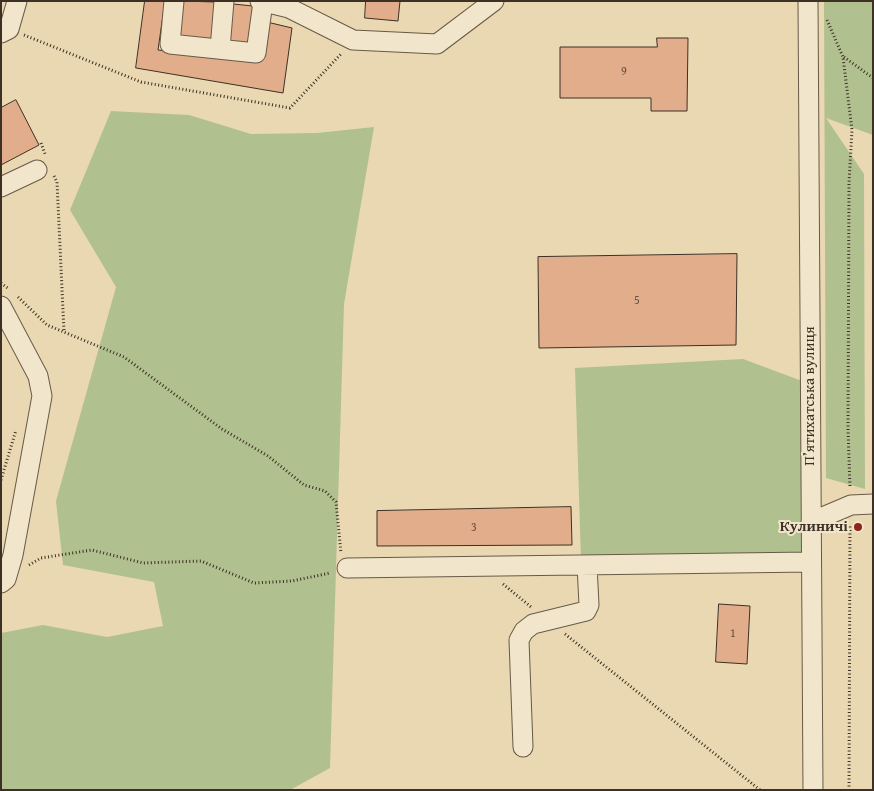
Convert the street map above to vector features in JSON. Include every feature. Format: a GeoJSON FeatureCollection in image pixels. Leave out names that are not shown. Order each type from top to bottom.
{"type":"FeatureCollection","features":[{"type":"Feature","properties":{"kind":"street"},"geometry":{"type":"LineString","coordinates":[[5,31],[17,1]]}},
{"type":"Feature","properties":{"kind":"street"},"geometry":{"type":"LineString","coordinates":[[174,1],[170,44],[256,53],[267,2],[289,8],[353,40],[437,44],[494,1]]}},
{"type":"Feature","properties":{"kind":"street"},"geometry":{"type":"LineString","coordinates":[[220,49],[224,1]]}},
{"type":"Feature","properties":{"kind":"street","name":"П’ятихатська вулиця"},"geometry":{"type":"LineString","coordinates":[[808,1],[813,790]]}},
{"type":"Feature","properties":{"kind":"street"},"geometry":{"type":"LineString","coordinates":[[1,187],[46,167]]}},
{"type":"Feature","properties":{"kind":"street"},"geometry":{"type":"LineString","coordinates":[[1,306],[38,376],[42,396],[13,555],[4,581]]}},
{"type":"Feature","properties":{"kind":"street"},"geometry":{"type":"LineString","coordinates":[[811,522],[851,505],[873,504]]}},
{"type":"Feature","properties":{"kind":"street"},"geometry":{"type":"LineString","coordinates":[[347,568],[811,562]]}},
{"type":"Feature","properties":{"kind":"street"},"geometry":{"type":"LineString","coordinates":[[523,747],[519,640],[524,631],[533,624],[586,611],[590,605],[587,565]]}},
{"type":"Feature","properties":{"kind":"path"},"geometry":{"type":"LineString","coordinates":[[826,17],[843,57],[852,130],[849,183],[848,429],[851,505],[849,790]]}},
{"type":"Feature","properties":{"kind":"path"},"geometry":{"type":"LineString","coordinates":[[5,31],[141,82],[290,108],[353,40]]}},
{"type":"Feature","properties":{"kind":"path"},"geometry":{"type":"LineString","coordinates":[[843,57],[873,78]]}},
{"type":"Feature","properties":{"kind":"path"},"geometry":{"type":"LineString","coordinates":[[40,143],[46,167],[57,182],[64,332]]}},
{"type":"Feature","properties":{"kind":"path"},"geometry":{"type":"LineString","coordinates":[[1,283],[47,325],[124,357],[222,429],[268,456],[304,485],[325,491],[336,502],[342,565],[347,568]]}},
{"type":"Feature","properties":{"kind":"path"},"geometry":{"type":"LineString","coordinates":[[1,480],[17,425]]}},
{"type":"Feature","properties":{"kind":"path"},"geometry":{"type":"LineString","coordinates":[[4,581],[41,558],[92,550],[144,563],[201,561],[254,583],[307,579],[347,568]]}},
{"type":"Feature","properties":{"kind":"path"},"geometry":{"type":"LineString","coordinates":[[480,566],[534,610]]}},
{"type":"Feature","properties":{"kind":"path"},"geometry":{"type":"LineString","coordinates":[[558,628],[760,790]]}},
{"type":"Feature","properties":{"kind":"green space"},"geometry":{"type":"Polygon","coordinates":[[[824,1],[873,1],[873,135],[826,118],[864,174],[865,489],[826,478],[824,1]]]}},
{"type":"Feature","properties":{"kind":"green space"},"geometry":{"type":"Polygon","coordinates":[[[111,111],[189,115],[251,134],[317,133],[374,127],[344,304],[330,768],[290,790],[1,790],[1,633],[43,625],[107,637],[163,626],[154,582],[63,565],[56,501],[116,287],[70,210],[111,111]]]}},
{"type":"Feature","properties":{"kind":"green space"},"geometry":{"type":"Polygon","coordinates":[[[743,359],[802,381],[811,562],[581,561],[575,368],[743,359]]]}},
{"type":"Feature","properties":{"kind":"building"},"geometry":{"type":"Polygon","coordinates":[[[145,1],[165,1],[158,50],[260,62],[267,22],[292,28],[283,93],[136,68],[145,1]]]}},
{"type":"Feature","properties":{"kind":"building"},"geometry":{"type":"Polygon","coordinates":[[[181,1],[216,2],[212,41],[177,38],[181,1]]]}},
{"type":"Feature","properties":{"kind":"building"},"geometry":{"type":"Polygon","coordinates":[[[366,1],[400,1],[398,21],[365,18],[366,1]]]}},
{"type":"Feature","properties":{"kind":"building"},"geometry":{"type":"Polygon","coordinates":[[[233,4],[253,6],[248,48],[228,45],[233,4]]]}},
{"type":"Feature","properties":{"kind":"building"},"geometry":{"type":"Polygon","coordinates":[[[657,38],[688,38],[687,111],[651,111],[651,98],[560,98],[560,47],[657,47],[657,38]]]}},
{"type":"Feature","properties":{"kind":"building"},"geometry":{"type":"Polygon","coordinates":[[[16,100],[39,145],[1,165],[1,108],[16,100]]]}},
{"type":"Feature","properties":{"kind":"building"},"geometry":{"type":"Polygon","coordinates":[[[737,254],[736,345],[539,348],[538,257],[737,254]]]}},
{"type":"Feature","properties":{"kind":"building"},"geometry":{"type":"Polygon","coordinates":[[[571,507],[572,545],[377,546],[377,511],[571,507]]]}},
{"type":"Feature","properties":{"kind":"building"},"geometry":{"type":"Polygon","coordinates":[[[719,604],[750,606],[747,664],[716,662],[719,604]]]}},
{"type":"Feature","properties":{"kind":"place","name":"Кулиничі"},"geometry":{"type":"Point","coordinates":[858,527]}}]}
